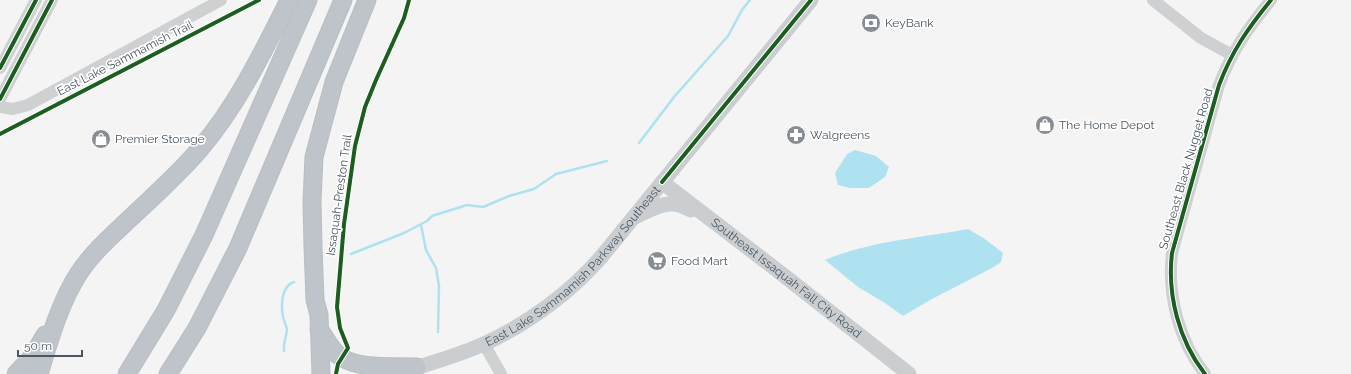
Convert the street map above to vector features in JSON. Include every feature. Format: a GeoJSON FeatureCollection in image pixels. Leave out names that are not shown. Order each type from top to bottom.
{"type":"FeatureCollection","features":[{"type":"Feature","properties":{"kind":"highway"},"geometry":{"type":"LineString","coordinates":[[39,374],[60,313],[78,274],[94,253],[199,150],[238,97],[289,0]]}},
{"type":"Feature","properties":{"kind":"highway"},"geometry":{"type":"LineString","coordinates":[[130,369],[170,303],[204,235],[308,0]]}},
{"type":"Feature","properties":{"kind":"highway"},"geometry":{"type":"LineString","coordinates":[[168,374],[217,291],[238,248],[343,0]]}},
{"type":"Feature","properties":{"kind":"highway"},"geometry":{"type":"LineString","coordinates":[[321,374],[319,322],[315,300],[312,201],[314,158],[334,82],[367,0]]}},
{"type":"Feature","properties":{"kind":"highway"},"geometry":{"type":"LineString","coordinates":[[16,374],[32,357],[60,313]]}},
{"type":"Feature","properties":{"kind":"highway"},"geometry":{"type":"LineString","coordinates":[[319,322],[334,351],[346,360],[366,365],[417,367]]}},
{"type":"Feature","properties":{"kind":"main road","name":"East Lake Sammamish Parkway Southeast"},"geometry":{"type":"LineString","coordinates":[[392,374],[484,344],[518,326],[567,290],[591,268],[811,0]]}},
{"type":"Feature","properties":{"kind":"main road","name":"Southeast Issaquah Fall City Road"},"geometry":{"type":"LineString","coordinates":[[662,182],[788,278],[908,373]]}},
{"type":"Feature","properties":{"kind":"main road"},"geometry":{"type":"LineString","coordinates":[[633,218],[661,206],[672,204],[681,205],[712,220]]}},
{"type":"Feature","properties":{"kind":"street"},"geometry":{"type":"LineString","coordinates":[[0,68],[36,0]]}},
{"type":"Feature","properties":{"kind":"street"},"geometry":{"type":"LineString","coordinates":[[0,98],[52,0]]}},
{"type":"Feature","properties":{"kind":"street"},"geometry":{"type":"LineString","coordinates":[[0,108],[13,110],[28,105],[221,0]]}},
{"type":"Feature","properties":{"kind":"street"},"geometry":{"type":"LineString","coordinates":[[1153,0],[1201,38],[1232,55]]}},
{"type":"Feature","properties":{"kind":"street","name":"Southeast Black Nugget Road"},"geometry":{"type":"LineString","coordinates":[[1205,374],[1189,350],[1175,312],[1170,268],[1172,253],[1219,85],[1232,55],[1246,32],[1271,0]]}},
{"type":"Feature","properties":{"kind":"street"},"geometry":{"type":"LineString","coordinates":[[484,344],[501,374]]}},
{"type":"Feature","properties":{"kind":"water"},"geometry":{"type":"Polygon","coordinates":[[[855,150],[876,156],[889,167],[885,177],[869,188],[850,188],[838,185],[835,173],[847,154],[855,150]]]}},
{"type":"Feature","properties":{"kind":"water"},"geometry":{"type":"Polygon","coordinates":[[[968,229],[985,239],[1003,253],[1001,262],[903,316],[858,287],[825,260],[860,248],[878,244],[968,229]]]}},
{"type":"Feature","properties":{"kind":"waterway"},"geometry":{"type":"LineString","coordinates":[[639,143],[674,97],[728,36],[742,10],[750,0]]}},
{"type":"Feature","properties":{"kind":"waterway"},"geometry":{"type":"LineString","coordinates":[[351,254],[404,233],[427,221],[432,216],[467,205],[483,207],[509,196],[534,189],[556,174],[607,161]]}},
{"type":"Feature","properties":{"kind":"waterway"},"geometry":{"type":"LineString","coordinates":[[421,225],[426,250],[436,268],[439,286],[438,332]]}},
{"type":"Feature","properties":{"kind":"waterway"},"geometry":{"type":"LineString","coordinates":[[284,351],[287,329],[282,313],[282,302],[284,292],[290,284],[294,282]]}},
{"type":"Feature","properties":{"kind":"cycle path"},"geometry":{"type":"LineString","coordinates":[[0,68],[36,0]]}},
{"type":"Feature","properties":{"kind":"cycle path"},"geometry":{"type":"LineString","coordinates":[[0,99],[52,0]]}},
{"type":"Feature","properties":{"kind":"cycle path","name":"East Lake Sammamish Trail"},"geometry":{"type":"LineString","coordinates":[[0,134],[259,0]]}},
{"type":"Feature","properties":{"kind":"cycle path","name":"Issaquah-Preston Trail"},"geometry":{"type":"LineString","coordinates":[[336,374],[338,364],[348,348],[340,328],[337,307],[344,224],[355,146],[365,107],[404,18],[409,0]]}},
{"type":"Feature","properties":{"kind":"cycle path"},"geometry":{"type":"LineString","coordinates":[[662,182],[811,0]]}},
{"type":"Feature","properties":{"kind":"cycle path"},"geometry":{"type":"LineString","coordinates":[[1205,374],[1188,347],[1177,317],[1171,285],[1172,253],[1219,85],[1229,61],[1241,40],[1271,0]]}},
{"type":"Feature","properties":{"kind":"place","name":"KeyBank"},"geometry":{"type":"Point","coordinates":[871,23]}},
{"type":"Feature","properties":{"kind":"place","name":"The Home Depot"},"geometry":{"type":"Point","coordinates":[1045,125]}},
{"type":"Feature","properties":{"kind":"place","name":"Walgreens"},"geometry":{"type":"Point","coordinates":[796,135]}},
{"type":"Feature","properties":{"kind":"place","name":"Premier Storage"},"geometry":{"type":"Point","coordinates":[101,139]}},
{"type":"Feature","properties":{"kind":"place","name":"Food Mart"},"geometry":{"type":"Point","coordinates":[657,261]}}]}
